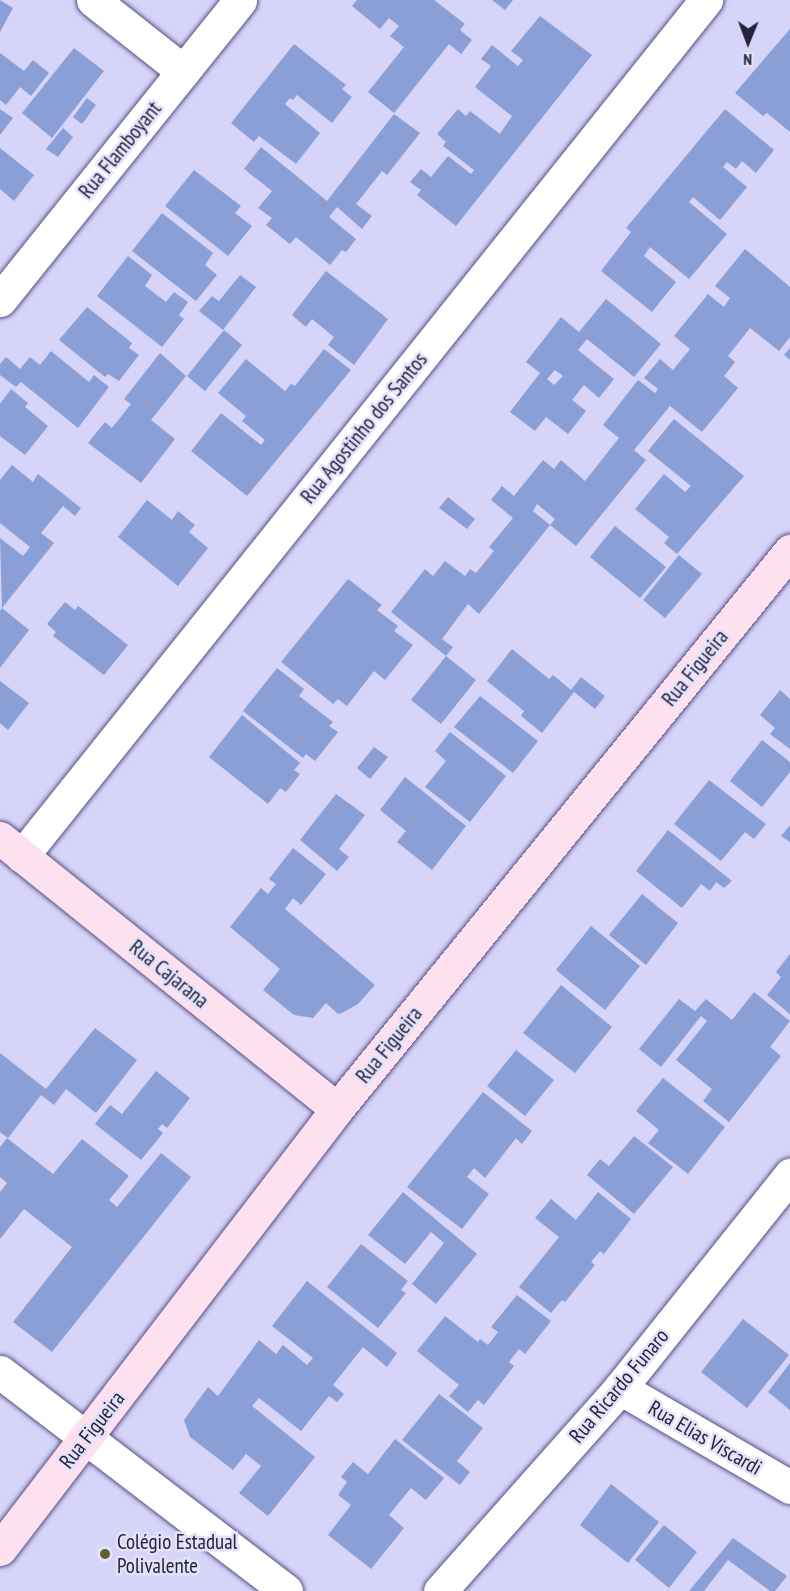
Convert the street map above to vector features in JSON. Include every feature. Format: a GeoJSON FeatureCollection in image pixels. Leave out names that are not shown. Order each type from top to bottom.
{"type":"FeatureCollection","features":[{"type":"Feature","properties":{"kind":"street"},"geometry":{"type":"LineString","coordinates":[[93,0],[183,71]]}},
{"type":"Feature","properties":{"kind":"street","name":"Rua Flamboyant"},"geometry":{"type":"LineString","coordinates":[[0,300],[240,0]]}},
{"type":"Feature","properties":{"kind":"street","name":"Rua Agostinho dos Santos"},"geometry":{"type":"LineString","coordinates":[[11,847],[706,0]]}},
{"type":"Feature","properties":{"kind":"street","name":"Rua Figueira"},"geometry":{"type":"LineString","coordinates":[[0,1549],[337,1109],[790,551]]}},
{"type":"Feature","properties":{"kind":"street","name":"Rua Cajarana"},"geometry":{"type":"LineString","coordinates":[[11,847],[337,1109]]}},
{"type":"Feature","properties":{"kind":"street","name":"Rua Ricardo Funaro"},"geometry":{"type":"LineString","coordinates":[[440,1591],[620,1388],[790,1174]]}},
{"type":"Feature","properties":{"kind":"street"},"geometry":{"type":"LineString","coordinates":[[0,1372],[87,1436],[286,1591]]}},
{"type":"Feature","properties":{"kind":"street","name":"Rua Elias Viscardi"},"geometry":{"type":"LineString","coordinates":[[620,1388],[790,1487]]}},
{"type":"Feature","properties":{"kind":"building"},"geometry":{"type":"Polygon","coordinates":[[[0,0],[13,8],[0,32],[0,0]]]}},
{"type":"Feature","properties":{"kind":"building"},"geometry":{"type":"Polygon","coordinates":[[[357,0],[434,0],[465,24],[460,30],[472,40],[461,54],[449,44],[394,113],[368,92],[404,47],[390,36],[399,26],[389,18],[380,29],[352,6],[357,0]]]}},
{"type":"Feature","properties":{"kind":"building"},"geometry":{"type":"Polygon","coordinates":[[[492,0],[513,0],[505,10],[492,0]]]}},
{"type":"Feature","properties":{"kind":"building"},"geometry":{"type":"Polygon","coordinates":[[[540,16],[592,55],[456,226],[417,195],[421,190],[410,182],[421,169],[431,177],[448,156],[471,174],[474,170],[443,146],[446,142],[437,134],[458,109],[466,116],[470,111],[500,134],[512,116],[475,87],[491,66],[481,59],[492,45],[518,66],[523,60],[511,51],[540,16]]]}},
{"type":"Feature","properties":{"kind":"building"},"geometry":{"type":"Polygon","coordinates":[[[790,29],[790,132],[767,113],[763,116],[735,93],[790,29]]]}},
{"type":"Feature","properties":{"kind":"building"},"geometry":{"type":"Polygon","coordinates":[[[294,44],[346,85],[342,89],[352,97],[332,123],[297,95],[293,100],[290,98],[285,104],[320,133],[296,164],[259,136],[254,142],[231,123],[294,44]]]}},
{"type":"Feature","properties":{"kind":"building"},"geometry":{"type":"Polygon","coordinates":[[[74,48],[104,71],[52,138],[22,113],[74,48]]]}},
{"type":"Feature","properties":{"kind":"building"},"geometry":{"type":"Polygon","coordinates":[[[0,53],[24,71],[33,60],[49,73],[31,96],[20,87],[6,105],[0,100],[0,53]]]}},
{"type":"Feature","properties":{"kind":"building"},"geometry":{"type":"Polygon","coordinates":[[[87,98],[96,105],[82,124],[73,117],[87,98]]]}},
{"type":"Feature","properties":{"kind":"building"},"geometry":{"type":"Polygon","coordinates":[[[0,109],[13,118],[0,135],[0,109]]]}},
{"type":"Feature","properties":{"kind":"building"},"geometry":{"type":"Polygon","coordinates":[[[725,109],[774,150],[756,173],[742,161],[736,169],[727,162],[723,167],[747,187],[720,220],[693,197],[689,202],[727,234],[689,279],[650,247],[644,256],[676,282],[652,312],[601,271],[631,232],[626,228],[725,109]]]}},
{"type":"Feature","properties":{"kind":"building"},"geometry":{"type":"Polygon","coordinates":[[[394,114],[420,133],[387,175],[382,171],[356,204],[372,216],[362,229],[337,207],[329,217],[356,239],[346,252],[342,250],[330,265],[296,237],[290,244],[266,225],[272,218],[258,208],[272,191],[244,169],[261,147],[327,201],[394,114]]]}},
{"type":"Feature","properties":{"kind":"building"},"geometry":{"type":"Polygon","coordinates":[[[63,128],[73,137],[58,157],[46,149],[63,128]]]}},
{"type":"Feature","properties":{"kind":"building"},"geometry":{"type":"Polygon","coordinates":[[[0,148],[34,175],[14,201],[0,189],[0,148]]]}},
{"type":"Feature","properties":{"kind":"building"},"geometry":{"type":"Polygon","coordinates":[[[194,170],[241,206],[235,213],[252,226],[228,256],[165,206],[194,170]]]}},
{"type":"Feature","properties":{"kind":"building"},"geometry":{"type":"Polygon","coordinates":[[[162,213],[213,253],[205,265],[217,275],[196,301],[132,251],[162,213]]]}},
{"type":"Feature","properties":{"kind":"building"},"geometry":{"type":"Polygon","coordinates":[[[745,249],[790,287],[790,337],[779,351],[750,328],[728,356],[735,362],[724,376],[738,388],[702,432],[670,406],[634,450],[646,460],[576,546],[550,525],[479,614],[468,604],[442,639],[453,647],[446,656],[391,612],[425,569],[433,576],[445,561],[465,576],[470,569],[476,573],[494,551],[489,547],[513,518],[491,500],[502,486],[514,496],[543,460],[554,469],[561,460],[585,481],[619,438],[603,425],[638,380],[655,393],[658,389],[644,378],[660,359],[673,370],[690,349],[674,336],[708,294],[724,307],[730,298],[715,286],[745,249]],[[537,504],[533,511],[550,525],[555,519],[537,504]]]}},
{"type":"Feature","properties":{"kind":"building"},"geometry":{"type":"Polygon","coordinates":[[[128,256],[152,275],[145,286],[166,302],[174,292],[188,302],[179,315],[184,319],[162,347],[97,296],[128,256]]]}},
{"type":"Feature","properties":{"kind":"building"},"geometry":{"type":"Polygon","coordinates":[[[326,271],[388,319],[354,365],[328,345],[334,337],[312,319],[306,327],[292,315],[326,271]]]}},
{"type":"Feature","properties":{"kind":"building"},"geometry":{"type":"Polygon","coordinates":[[[240,275],[256,287],[223,330],[199,311],[212,296],[219,301],[240,275]]]}},
{"type":"Feature","properties":{"kind":"building"},"geometry":{"type":"Polygon","coordinates":[[[606,299],[661,344],[634,377],[587,339],[578,350],[614,379],[599,398],[584,385],[572,400],[586,411],[568,434],[546,417],[535,431],[510,412],[540,373],[526,362],[561,317],[579,332],[606,299]],[[555,370],[547,379],[554,385],[563,376],[555,370]]]}},
{"type":"Feature","properties":{"kind":"building"},"geometry":{"type":"Polygon","coordinates":[[[87,307],[132,343],[129,348],[139,355],[119,381],[108,374],[105,377],[59,340],[87,307]]]}},
{"type":"Feature","properties":{"kind":"building"},"geometry":{"type":"Polygon","coordinates":[[[224,330],[242,345],[205,391],[187,376],[224,330]]]}},
{"type":"Feature","properties":{"kind":"building"},"geometry":{"type":"Polygon","coordinates":[[[790,348],[790,360],[784,355],[790,348]]]}},
{"type":"Feature","properties":{"kind":"building"},"geometry":{"type":"Polygon","coordinates":[[[324,349],[351,370],[247,496],[191,451],[221,413],[261,445],[265,440],[242,421],[246,416],[218,393],[246,359],[285,391],[291,384],[295,386],[324,349]]]}},
{"type":"Feature","properties":{"kind":"building"},"geometry":{"type":"Polygon","coordinates":[[[51,351],[89,382],[94,375],[109,387],[78,428],[21,382],[16,387],[0,375],[0,364],[6,357],[20,369],[30,357],[40,365],[51,351]]]}},
{"type":"Feature","properties":{"kind":"building"},"geometry":{"type":"Polygon","coordinates":[[[160,353],[186,376],[151,420],[175,439],[141,483],[88,443],[105,422],[112,428],[131,404],[124,399],[160,353]]]}},
{"type":"Feature","properties":{"kind":"building"},"geometry":{"type":"Polygon","coordinates":[[[11,389],[28,403],[25,407],[48,426],[25,455],[0,436],[0,404],[11,389]]]}},
{"type":"Feature","properties":{"kind":"building"},"geometry":{"type":"Polygon","coordinates":[[[674,419],[744,476],[677,554],[664,543],[669,537],[635,509],[664,474],[685,492],[691,486],[648,451],[674,419]]]}},
{"type":"Feature","properties":{"kind":"building"},"geometry":{"type":"Polygon","coordinates":[[[12,465],[33,482],[38,474],[81,508],[75,516],[63,506],[41,533],[54,543],[2,608],[0,538],[23,556],[30,547],[0,523],[0,480],[12,465]]]}},
{"type":"Feature","properties":{"kind":"building"},"geometry":{"type":"Polygon","coordinates":[[[448,497],[475,519],[467,529],[439,508],[448,497]]]}},
{"type":"Feature","properties":{"kind":"building"},"geometry":{"type":"Polygon","coordinates":[[[147,500],[172,520],[178,511],[195,525],[189,532],[208,548],[178,586],[118,537],[147,500]]]}},
{"type":"Feature","properties":{"kind":"building"},"geometry":{"type":"Polygon","coordinates":[[[615,526],[666,567],[640,598],[590,557],[615,526]]]}},
{"type":"Feature","properties":{"kind":"building"},"geometry":{"type":"Polygon","coordinates":[[[679,555],[702,574],[665,618],[643,600],[679,555]]]}},
{"type":"Feature","properties":{"kind":"building"},"geometry":{"type":"Polygon","coordinates":[[[348,579],[382,605],[377,610],[398,626],[394,631],[413,645],[385,680],[374,671],[347,706],[338,699],[333,704],[281,662],[348,579]]]}},
{"type":"Feature","properties":{"kind":"building"},"geometry":{"type":"Polygon","coordinates":[[[65,602],[75,610],[78,606],[128,645],[104,675],[53,636],[56,632],[47,624],[65,602]]]}},
{"type":"Feature","properties":{"kind":"building"},"geometry":{"type":"Polygon","coordinates":[[[2,608],[29,630],[0,668],[0,611],[2,608]]]}},
{"type":"Feature","properties":{"kind":"building"},"geometry":{"type":"Polygon","coordinates":[[[512,649],[549,679],[553,675],[571,690],[581,677],[605,696],[595,709],[574,692],[542,733],[521,716],[524,711],[487,681],[512,649]]]}},
{"type":"Feature","properties":{"kind":"building"},"geometry":{"type":"Polygon","coordinates":[[[446,656],[476,680],[441,724],[411,700],[446,656]]]}},
{"type":"Feature","properties":{"kind":"building"},"geometry":{"type":"Polygon","coordinates":[[[277,668],[304,689],[299,696],[333,722],[329,726],[338,732],[315,761],[306,754],[303,758],[243,711],[277,668]]]}},
{"type":"Feature","properties":{"kind":"building"},"geometry":{"type":"Polygon","coordinates":[[[0,681],[29,703],[8,730],[0,723],[0,681]]]}},
{"type":"Feature","properties":{"kind":"building"},"geometry":{"type":"Polygon","coordinates":[[[780,690],[790,699],[790,749],[770,734],[775,728],[760,715],[780,690]]]}},
{"type":"Feature","properties":{"kind":"building"},"geometry":{"type":"Polygon","coordinates":[[[480,696],[538,741],[513,773],[454,727],[480,696]]]}},
{"type":"Feature","properties":{"kind":"building"},"geometry":{"type":"Polygon","coordinates":[[[242,715],[300,763],[294,770],[300,774],[286,792],[280,788],[268,804],[209,757],[242,715]]]}},
{"type":"Feature","properties":{"kind":"building"},"geometry":{"type":"Polygon","coordinates":[[[450,732],[506,776],[470,822],[425,787],[446,761],[435,751],[450,732]]]}},
{"type":"Feature","properties":{"kind":"building"},"geometry":{"type":"Polygon","coordinates":[[[762,740],[790,762],[790,772],[762,807],[730,781],[762,740]]]}},
{"type":"Feature","properties":{"kind":"building"},"geometry":{"type":"Polygon","coordinates":[[[374,747],[388,757],[370,779],[357,768],[374,747]]]}},
{"type":"Feature","properties":{"kind":"building"},"geometry":{"type":"Polygon","coordinates":[[[405,777],[466,826],[432,870],[397,842],[406,831],[380,810],[405,777]]]}},
{"type":"Feature","properties":{"kind":"building"},"geometry":{"type":"Polygon","coordinates":[[[709,780],[766,824],[754,839],[745,832],[721,861],[674,824],[709,780]]]}},
{"type":"Feature","properties":{"kind":"building"},"geometry":{"type":"Polygon","coordinates":[[[336,794],[365,815],[339,849],[349,857],[337,871],[300,840],[336,794]]]}},
{"type":"Feature","properties":{"kind":"building"},"geometry":{"type":"Polygon","coordinates":[[[790,825],[790,842],[781,836],[790,825]]]}},
{"type":"Feature","properties":{"kind":"building"},"geometry":{"type":"Polygon","coordinates":[[[668,830],[732,881],[724,888],[716,882],[710,891],[701,884],[682,908],[636,871],[668,830]]]}},
{"type":"Feature","properties":{"kind":"building"},"geometry":{"type":"Polygon","coordinates":[[[293,848],[326,874],[301,905],[293,898],[285,909],[375,985],[358,1004],[342,1013],[338,1014],[326,1003],[313,1018],[294,1015],[263,990],[280,969],[230,927],[261,888],[268,894],[276,884],[269,879],[293,848]]]}},
{"type":"Feature","properties":{"kind":"building"},"geometry":{"type":"Polygon","coordinates":[[[642,894],[678,923],[646,965],[609,935],[642,894]]]}},
{"type":"Feature","properties":{"kind":"building"},"geometry":{"type":"Polygon","coordinates":[[[591,926],[640,966],[605,1010],[556,970],[591,926]]]}},
{"type":"Feature","properties":{"kind":"building"},"geometry":{"type":"Polygon","coordinates":[[[790,954],[790,1014],[767,995],[781,977],[776,972],[790,954]]]}},
{"type":"Feature","properties":{"kind":"building"},"geometry":{"type":"Polygon","coordinates":[[[561,985],[612,1027],[575,1073],[523,1033],[561,985]]]}},
{"type":"Feature","properties":{"kind":"building"},"geometry":{"type":"Polygon","coordinates":[[[754,992],[790,1021],[770,1047],[781,1056],[729,1122],[703,1101],[712,1089],[676,1060],[707,1021],[701,1016],[661,1067],[639,1049],[679,999],[695,1011],[706,999],[732,1020],[754,992]]]}},
{"type":"Feature","properties":{"kind":"building"},"geometry":{"type":"Polygon","coordinates":[[[95,1028],[137,1060],[96,1113],[66,1089],[54,1105],[41,1095],[8,1138],[0,1132],[0,1053],[46,1089],[95,1028]]]}},
{"type":"Feature","properties":{"kind":"building"},"geometry":{"type":"Polygon","coordinates":[[[516,1050],[554,1080],[525,1116],[487,1086],[516,1050]]]}},
{"type":"Feature","properties":{"kind":"building"},"geometry":{"type":"Polygon","coordinates":[[[156,1071],[190,1098],[167,1128],[162,1124],[158,1129],[163,1133],[141,1160],[95,1124],[110,1105],[122,1114],[156,1071]]]}},
{"type":"Feature","properties":{"kind":"building"},"geometry":{"type":"Polygon","coordinates":[[[663,1078],[725,1127],[688,1174],[648,1143],[659,1130],[636,1111],[663,1078]]]}},
{"type":"Feature","properties":{"kind":"building"},"geometry":{"type":"Polygon","coordinates":[[[483,1092],[532,1131],[522,1144],[516,1138],[485,1178],[474,1168],[467,1177],[489,1194],[462,1229],[407,1187],[483,1092]]]}},
{"type":"Feature","properties":{"kind":"building"},"geometry":{"type":"Polygon","coordinates":[[[634,1136],[673,1167],[634,1214],[587,1175],[600,1159],[609,1166],[634,1136]]]}},
{"type":"Feature","properties":{"kind":"building"},"geometry":{"type":"Polygon","coordinates":[[[7,1138],[53,1174],[82,1139],[129,1176],[109,1200],[117,1207],[161,1153],[191,1177],[52,1352],[13,1322],[72,1247],[24,1209],[0,1239],[0,1192],[7,1183],[0,1177],[0,1147],[7,1138]]]}},
{"type":"Feature","properties":{"kind":"building"},"geometry":{"type":"Polygon","coordinates":[[[403,1192],[477,1254],[436,1304],[412,1284],[444,1243],[431,1232],[405,1264],[368,1235],[403,1192]]]}},
{"type":"Feature","properties":{"kind":"building"},"geometry":{"type":"Polygon","coordinates":[[[598,1192],[631,1219],[604,1254],[600,1251],[591,1262],[595,1265],[565,1302],[562,1300],[551,1313],[519,1287],[559,1237],[535,1218],[551,1199],[576,1220],[598,1192]]]}},
{"type":"Feature","properties":{"kind":"building"},"geometry":{"type":"Polygon","coordinates":[[[361,1244],[408,1281],[401,1290],[406,1293],[378,1328],[327,1287],[361,1244]]]}},
{"type":"Feature","properties":{"kind":"building"},"geometry":{"type":"Polygon","coordinates":[[[307,1281],[397,1353],[387,1367],[363,1347],[333,1385],[344,1394],[337,1402],[329,1396],[301,1431],[259,1398],[252,1406],[315,1457],[268,1516],[239,1493],[261,1466],[246,1454],[233,1470],[190,1437],[184,1420],[208,1387],[218,1396],[259,1340],[276,1354],[283,1345],[307,1365],[313,1358],[272,1326],[307,1281]]]}},
{"type":"Feature","properties":{"kind":"building"},"geometry":{"type":"Polygon","coordinates":[[[517,1295],[551,1321],[525,1354],[519,1349],[509,1362],[514,1366],[484,1405],[478,1400],[468,1412],[449,1396],[459,1385],[417,1351],[445,1316],[478,1342],[480,1339],[488,1345],[498,1332],[491,1327],[517,1295]]]}},
{"type":"Feature","properties":{"kind":"building"},"geometry":{"type":"Polygon","coordinates":[[[743,1319],[789,1355],[747,1408],[701,1372],[743,1319]]]}},
{"type":"Feature","properties":{"kind":"building"},"geometry":{"type":"Polygon","coordinates":[[[790,1363],[790,1410],[768,1392],[790,1363]]]}},
{"type":"Feature","properties":{"kind":"building"},"geometry":{"type":"Polygon","coordinates":[[[439,1394],[483,1428],[457,1461],[470,1472],[460,1485],[402,1440],[439,1394]]]}},
{"type":"Feature","properties":{"kind":"building"},"geometry":{"type":"Polygon","coordinates":[[[395,1439],[444,1478],[426,1500],[411,1488],[389,1515],[404,1528],[371,1569],[328,1535],[351,1505],[338,1495],[347,1482],[341,1477],[353,1462],[368,1474],[395,1439]]]}},
{"type":"Feature","properties":{"kind":"building"},"geometry":{"type":"Polygon","coordinates":[[[611,1484],[659,1522],[628,1563],[580,1525],[611,1484]]]}},
{"type":"Feature","properties":{"kind":"building"},"geometry":{"type":"Polygon","coordinates":[[[664,1525],[697,1552],[669,1588],[635,1560],[664,1525]]]}},
{"type":"Feature","properties":{"kind":"building"},"geometry":{"type":"Polygon","coordinates":[[[733,1538],[787,1576],[775,1591],[770,1591],[728,1560],[704,1591],[689,1591],[733,1538]]]}},
{"type":"Feature","properties":{"kind":"place","name":"Colégio Estadual Polivalente"},"geometry":{"type":"Point","coordinates":[105,1554]}}]}
